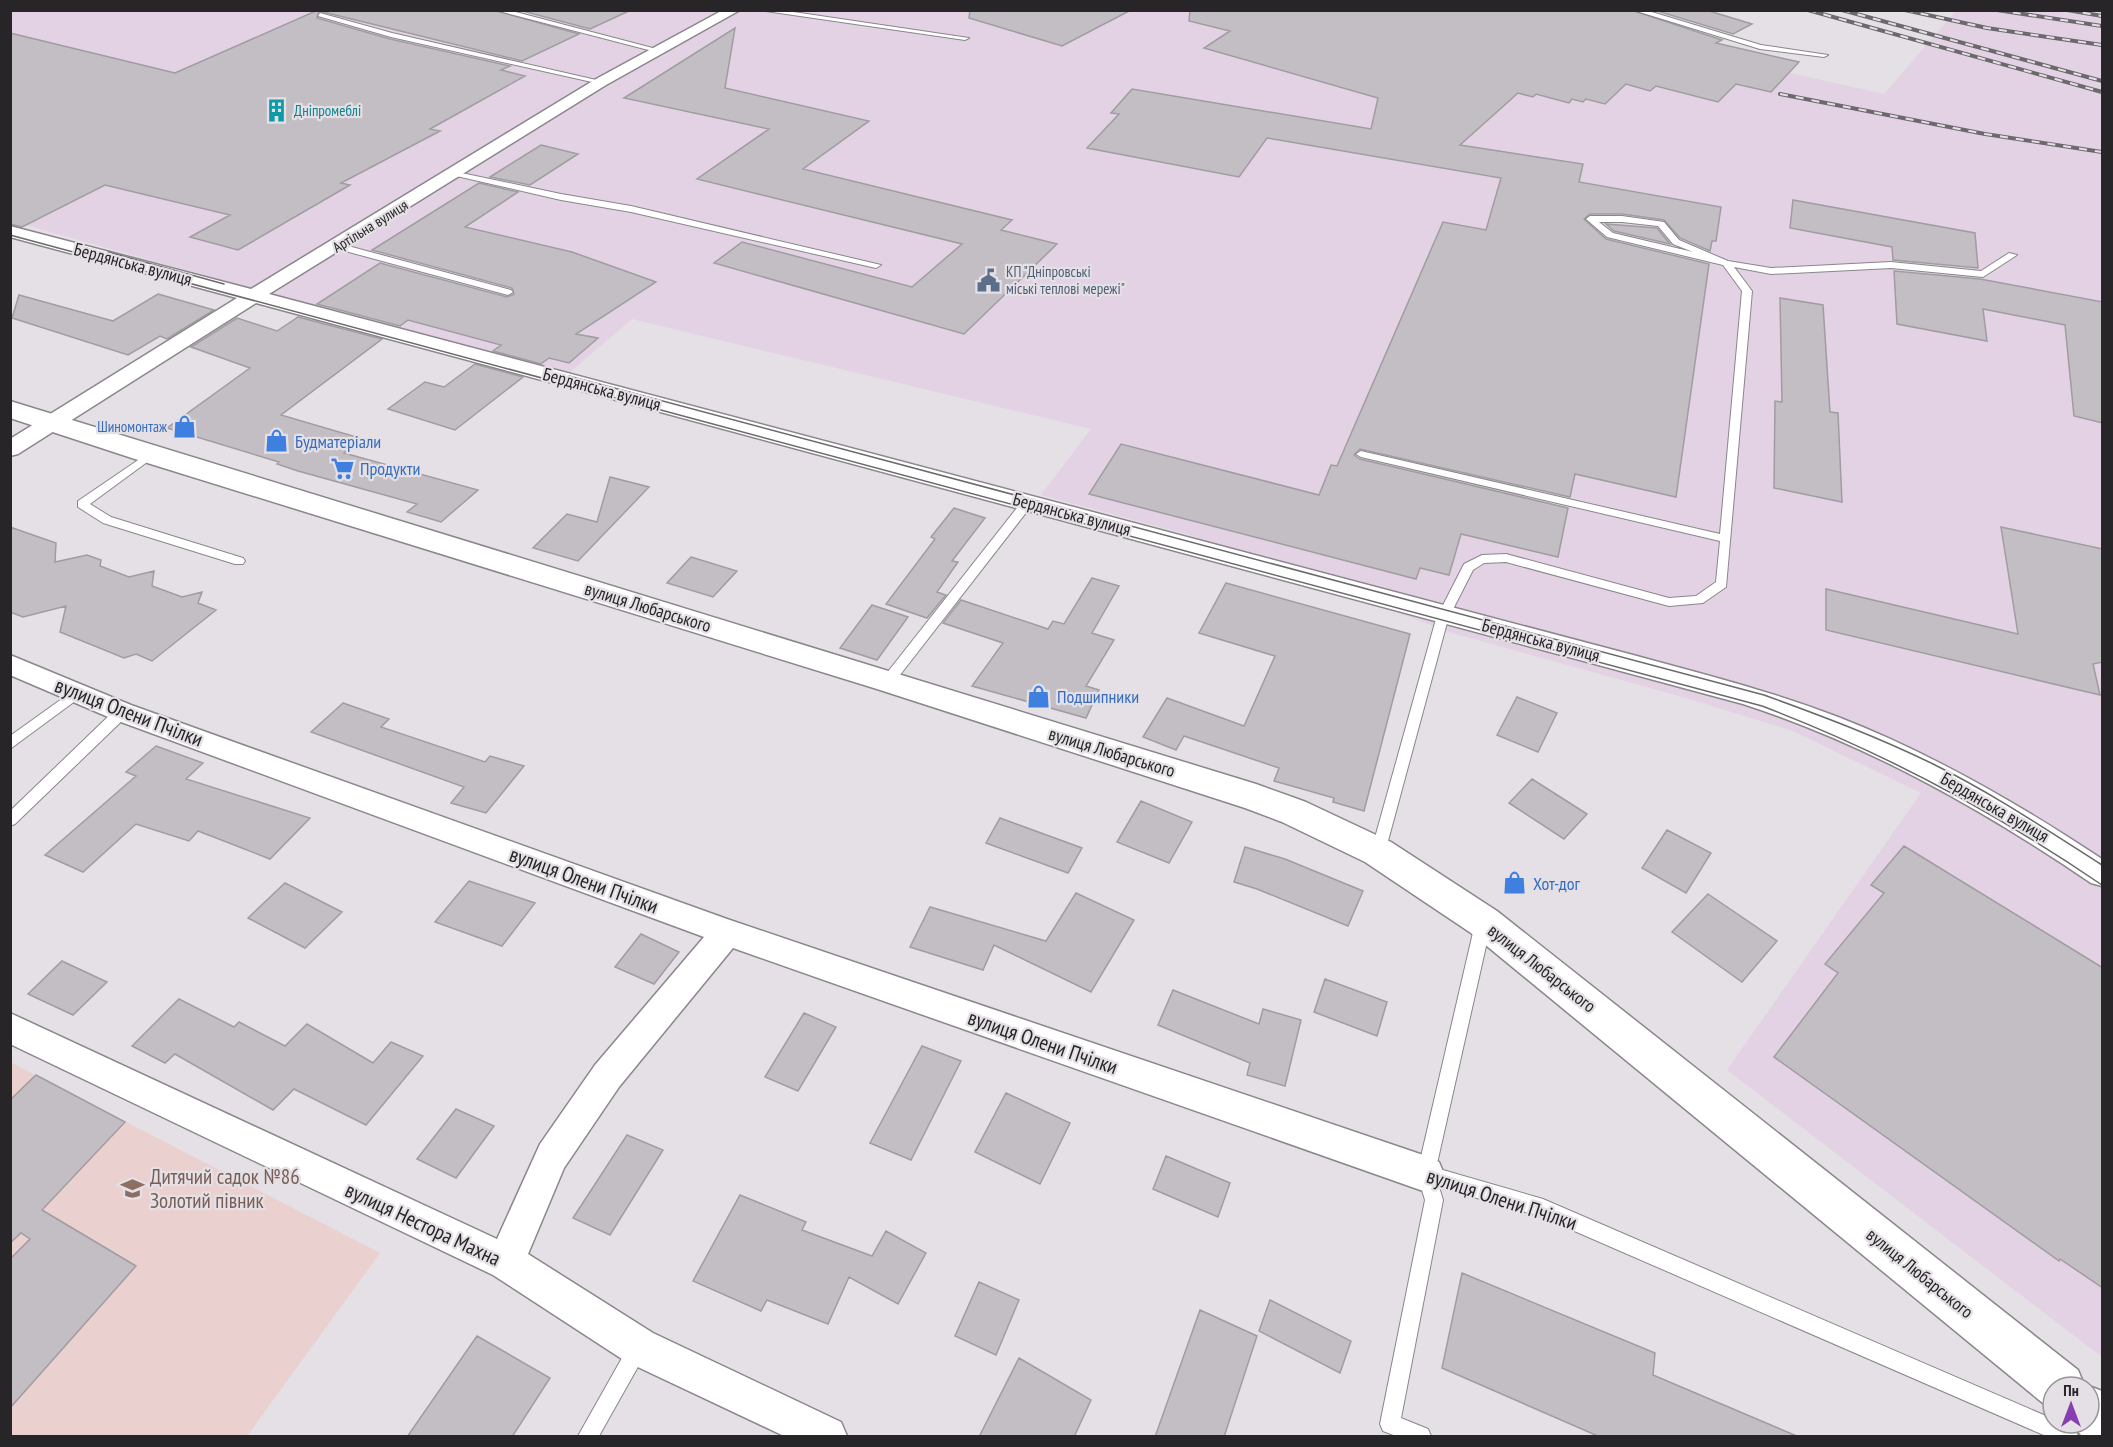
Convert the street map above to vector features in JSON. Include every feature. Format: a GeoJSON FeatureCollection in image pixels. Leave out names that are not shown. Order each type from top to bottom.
{"type":"FeatureCollection","features":[{"type":"Feature","properties":{"kind":"main road","name":"вулиця Любарського"},"geometry":{"type":"LineString","coordinates":[[10,409],[150,455],[888,681],[1294,812],[1378,852],[1484,922],[2046,1375]]}},
{"type":"Feature","properties":{"kind":"street","name":"Артільна вулиця"},"geometry":{"type":"LineString","coordinates":[[10,449],[601,82],[734,10]]}},
{"type":"Feature","properties":{"kind":"street","name":"Бердянська вулиця"},"geometry":{"type":"LineString","coordinates":[[10,231],[1720,688],[1821,721],[1890,750],[1980,796],[2103,874]]}},
{"type":"Feature","properties":{"kind":"street","name":"вулиця Олени Пчілки"},"geometry":{"type":"LineString","coordinates":[[10,664],[122,712],[726,932],[1426,1174]]}},
{"type":"Feature","properties":{"kind":"street"},"geometry":{"type":"LineString","coordinates":[[506,1263],[552,1156],[607,1076],[726,932]]}},
{"type":"Feature","properties":{"kind":"street","name":"вулиця Нестора Махна"},"geometry":{"type":"LineString","coordinates":[[10,1028],[506,1263],[639,1347],[826,1437]]}},
{"type":"Feature","properties":{"kind":"lane"},"geometry":{"type":"LineString","coordinates":[[498,10],[660,51]]}},
{"type":"Feature","properties":{"kind":"lane"},"geometry":{"type":"LineString","coordinates":[[762,10],[965,38]]}},
{"type":"Feature","properties":{"kind":"lane"},"geometry":{"type":"LineString","coordinates":[[1636,10],[1760,47],[1824,56]]}},
{"type":"Feature","properties":{"kind":"lane"},"geometry":{"type":"LineString","coordinates":[[320,15],[391,35],[601,82]]}},
{"type":"Feature","properties":{"kind":"lane"},"geometry":{"type":"LineString","coordinates":[[455,173],[561,197],[631,208],[876,265]]}},
{"type":"Feature","properties":{"kind":"lane"},"geometry":{"type":"LineString","coordinates":[[1378,852],[1444,614],[1468,567],[1482,559],[1506,558],[1669,602],[1699,600],[1722,584],[1747,291],[1726,263],[1676,242],[1661,224],[1622,219],[1590,219],[1610,235],[1726,263],[1772,271],[1891,265],[1983,274],[2012,255]]}},
{"type":"Feature","properties":{"kind":"lane"},"geometry":{"type":"LineString","coordinates":[[337,246],[508,292]]}},
{"type":"Feature","properties":{"kind":"lane"},"geometry":{"type":"LineString","coordinates":[[1361,454],[1726,539]]}},
{"type":"Feature","properties":{"kind":"lane"},"geometry":{"type":"LineString","coordinates":[[150,455],[82,504],[107,520],[239,561]]}},
{"type":"Feature","properties":{"kind":"lane"},"geometry":{"type":"LineString","coordinates":[[888,681],[1028,502]]}},
{"type":"Feature","properties":{"kind":"lane"},"geometry":{"type":"LineString","coordinates":[[10,744],[77,693]]}},
{"type":"Feature","properties":{"kind":"lane"},"geometry":{"type":"LineString","coordinates":[[10,820],[122,712]]}},
{"type":"Feature","properties":{"kind":"lane"},"geometry":{"type":"LineString","coordinates":[[1421,1437],[1390,1424],[1434,1200],[1426,1174],[1484,922]]}},
{"type":"Feature","properties":{"kind":"lane","name":"вулиця Олени Пчілки"},"geometry":{"type":"LineString","coordinates":[[1426,1174],[1543,1208],[2068,1437]]}},
{"type":"Feature","properties":{"kind":"lane"},"geometry":{"type":"LineString","coordinates":[[588,1437],[639,1347]]}},
{"type":"Feature","properties":{"kind":"shaded area"},"geometry":{"type":"Polygon","coordinates":[[[11,10],[1567,10],[1719,57],[1884,94],[1955,12],[1949,11],[2102,11],[2102,1357],[1727,1070],[1921,793],[1793,731],[1686,698],[1452,633],[1186,534],[1041,495],[1091,429],[632,319],[569,373],[332,311],[11,221],[11,10]]]}},
{"type":"Feature","properties":{"kind":"shaded area","name":"Дитячий садок №86 Золотий півник"},"geometry":{"type":"Polygon","coordinates":[[[10,1062],[380,1253],[247,1436],[11,1436],[10,1062]]]}},
{"type":"Feature","properties":{"kind":"building"},"geometry":{"type":"Polygon","coordinates":[[[318,10],[493,10],[579,34],[522,61],[319,11],[317,18],[390,39],[510,66],[501,70],[525,76],[430,129],[440,131],[341,183],[350,185],[238,250],[190,237],[230,215],[105,185],[22,227],[10,224],[10,33],[175,73],[318,10]]]}},
{"type":"Feature","properties":{"kind":"building"},"geometry":{"type":"Polygon","coordinates":[[[519,10],[631,10],[590,29],[519,10]]]}},
{"type":"Feature","properties":{"kind":"building"},"geometry":{"type":"Polygon","coordinates":[[[970,10],[1131,10],[1062,46],[969,18],[970,10]]]}},
{"type":"Feature","properties":{"kind":"building"},"geometry":{"type":"Polygon","coordinates":[[[1190,10],[1631,10],[1722,40],[1716,43],[1799,62],[1771,92],[1736,84],[1718,102],[1656,86],[1650,91],[1626,84],[1605,104],[1586,99],[1583,102],[1572,99],[1569,103],[1536,94],[1533,97],[1518,93],[1460,145],[1583,164],[1579,182],[1721,207],[1716,241],[1712,241],[1710,251],[1680,238],[1664,220],[1622,214],[1590,214],[1584,219],[1606,239],[1709,264],[1676,497],[1575,474],[1570,497],[1360,449],[1354,455],[1360,459],[1568,508],[1558,557],[1461,534],[1449,575],[1420,568],[1416,579],[1089,494],[1121,444],[1319,495],[1331,465],[1337,466],[1443,222],[1486,230],[1501,178],[1267,138],[1239,177],[1087,148],[1119,114],[1111,113],[1132,89],[1371,129],[1378,98],[1204,48],[1230,31],[1189,21],[1190,10]]]}},
{"type":"Feature","properties":{"kind":"building"},"geometry":{"type":"Polygon","coordinates":[[[1654,10],[1706,10],[1752,24],[1733,34],[1654,10]]]}},
{"type":"Feature","properties":{"kind":"building"},"geometry":{"type":"Polygon","coordinates":[[[735,28],[725,88],[869,121],[803,169],[1012,220],[1001,230],[1057,244],[964,334],[714,263],[742,242],[912,287],[962,244],[697,179],[769,129],[624,98],[735,28]]]}},
{"type":"Feature","properties":{"kind":"building"},"geometry":{"type":"Polygon","coordinates":[[[541,145],[578,154],[530,185],[490,177],[541,145]]]}},
{"type":"Feature","properties":{"kind":"building"},"geometry":{"type":"Polygon","coordinates":[[[479,183],[518,192],[465,227],[572,252],[656,282],[576,334],[598,338],[569,363],[549,358],[541,364],[493,351],[501,345],[408,320],[400,326],[317,304],[380,263],[507,297],[514,294],[512,288],[372,250],[479,183]]]}},
{"type":"Feature","properties":{"kind":"building"},"geometry":{"type":"Polygon","coordinates":[[[1793,200],[1975,233],[1978,268],[1893,260],[1892,247],[1790,228],[1793,200]]]}},
{"type":"Feature","properties":{"kind":"building"},"geometry":{"type":"Polygon","coordinates":[[[1606,224],[1657,228],[1670,244],[1614,231],[1606,224]]]}},
{"type":"Feature","properties":{"kind":"building"},"geometry":{"type":"Polygon","coordinates":[[[1894,271],[1980,279],[2103,302],[2103,423],[2074,416],[2065,325],[1983,309],[1987,341],[1897,324],[1894,271]]]}},
{"type":"Feature","properties":{"kind":"building"},"geometry":{"type":"Polygon","coordinates":[[[158,294],[214,310],[167,339],[160,336],[128,355],[12,318],[19,295],[113,321],[158,294]]]}},
{"type":"Feature","properties":{"kind":"building"},"geometry":{"type":"Polygon","coordinates":[[[1780,298],[1823,305],[1830,412],[1838,413],[1842,502],[1774,488],[1775,401],[1782,402],[1780,298]]]}},
{"type":"Feature","properties":{"kind":"building"},"geometry":{"type":"Polygon","coordinates":[[[298,317],[382,339],[281,415],[363,439],[344,453],[478,490],[441,522],[407,512],[417,504],[298,471],[277,464],[279,462],[167,428],[250,368],[191,347],[237,318],[277,331],[298,317]]]}},
{"type":"Feature","properties":{"kind":"building"},"geometry":{"type":"Polygon","coordinates":[[[475,364],[523,377],[455,430],[388,409],[425,382],[444,387],[475,364]]]}},
{"type":"Feature","properties":{"kind":"building"},"geometry":{"type":"Polygon","coordinates":[[[610,477],[649,487],[578,561],[533,548],[567,514],[597,522],[610,477]]]}},
{"type":"Feature","properties":{"kind":"building"},"geometry":{"type":"Polygon","coordinates":[[[954,508],[985,518],[952,561],[958,562],[937,592],[946,595],[927,618],[886,604],[935,539],[931,537],[954,508]]]}},
{"type":"Feature","properties":{"kind":"building"},"geometry":{"type":"Polygon","coordinates":[[[10,527],[56,543],[55,562],[87,555],[101,560],[100,566],[129,577],[154,571],[152,586],[182,597],[202,592],[198,603],[216,610],[152,661],[136,654],[124,658],[60,632],[66,606],[23,617],[10,612],[10,527]]]}},
{"type":"Feature","properties":{"kind":"building"},"geometry":{"type":"Polygon","coordinates":[[[2001,527],[2103,549],[2103,662],[2093,664],[2100,695],[1826,630],[1826,589],[2018,634],[2001,527]]]}},
{"type":"Feature","properties":{"kind":"building"},"geometry":{"type":"Polygon","coordinates":[[[691,557],[737,571],[713,597],[667,583],[691,557]]]}},
{"type":"Feature","properties":{"kind":"building"},"geometry":{"type":"Polygon","coordinates":[[[1092,578],[1119,586],[1092,633],[1114,640],[1086,686],[1099,690],[1086,718],[972,686],[1003,643],[943,623],[961,600],[1048,629],[1053,621],[1064,624],[1092,578]]]}},
{"type":"Feature","properties":{"kind":"building"},"geometry":{"type":"Polygon","coordinates":[[[1226,583],[1410,634],[1364,811],[1333,802],[1334,798],[1274,781],[1279,768],[1184,736],[1176,750],[1143,737],[1167,698],[1244,726],[1275,656],[1199,633],[1226,583]]]}},
{"type":"Feature","properties":{"kind":"building"},"geometry":{"type":"Polygon","coordinates":[[[872,605],[908,617],[877,660],[840,648],[872,605]]]}},
{"type":"Feature","properties":{"kind":"building"},"geometry":{"type":"Polygon","coordinates":[[[1517,697],[1557,713],[1538,752],[1497,735],[1517,697]]]}},
{"type":"Feature","properties":{"kind":"building"},"geometry":{"type":"Polygon","coordinates":[[[343,703],[389,719],[381,727],[485,762],[490,756],[524,766],[486,813],[451,803],[464,787],[311,732],[343,703]]]}},
{"type":"Feature","properties":{"kind":"building"},"geometry":{"type":"Polygon","coordinates":[[[156,746],[203,763],[186,779],[310,818],[270,859],[198,831],[189,841],[136,824],[83,872],[45,855],[136,776],[126,772],[156,746]]]}},
{"type":"Feature","properties":{"kind":"building"},"geometry":{"type":"Polygon","coordinates":[[[1532,779],[1587,814],[1564,839],[1509,803],[1532,779]]]}},
{"type":"Feature","properties":{"kind":"building"},"geometry":{"type":"Polygon","coordinates":[[[1141,801],[1192,822],[1169,863],[1117,842],[1141,801]]]}},
{"type":"Feature","properties":{"kind":"building"},"geometry":{"type":"Polygon","coordinates":[[[1000,818],[1082,848],[1068,873],[986,843],[1000,818]]]}},
{"type":"Feature","properties":{"kind":"building"},"geometry":{"type":"Polygon","coordinates":[[[1667,830],[1711,853],[1686,893],[1642,868],[1667,830]]]}},
{"type":"Feature","properties":{"kind":"building"},"geometry":{"type":"Polygon","coordinates":[[[1904,846],[2103,968],[2103,1288],[2060,1259],[2059,1261],[1774,1057],[1838,973],[1825,964],[1884,893],[1871,885],[1904,846]]]}},
{"type":"Feature","properties":{"kind":"building"},"geometry":{"type":"Polygon","coordinates":[[[1245,847],[1285,859],[1363,891],[1348,926],[1234,882],[1245,847]]]}},
{"type":"Feature","properties":{"kind":"building"},"geometry":{"type":"Polygon","coordinates":[[[469,881],[535,903],[502,946],[435,922],[469,881]]]}},
{"type":"Feature","properties":{"kind":"building"},"geometry":{"type":"Polygon","coordinates":[[[285,883],[342,912],[305,948],[248,918],[285,883]]]}},
{"type":"Feature","properties":{"kind":"building"},"geometry":{"type":"Polygon","coordinates":[[[1076,893],[1134,920],[1091,992],[994,945],[983,970],[910,947],[930,907],[1046,941],[1076,893]]]}},
{"type":"Feature","properties":{"kind":"building"},"geometry":{"type":"Polygon","coordinates":[[[1708,894],[1777,941],[1742,982],[1672,932],[1708,894]]]}},
{"type":"Feature","properties":{"kind":"building"},"geometry":{"type":"Polygon","coordinates":[[[641,934],[679,952],[654,984],[615,967],[641,934]]]}},
{"type":"Feature","properties":{"kind":"building"},"geometry":{"type":"Polygon","coordinates":[[[62,961],[107,982],[73,1015],[28,994],[62,961]]]}},
{"type":"Feature","properties":{"kind":"building"},"geometry":{"type":"Polygon","coordinates":[[[1325,979],[1387,1002],[1377,1036],[1314,1012],[1325,979]]]}},
{"type":"Feature","properties":{"kind":"building"},"geometry":{"type":"Polygon","coordinates":[[[1173,990],[1259,1024],[1263,1009],[1301,1020],[1285,1086],[1247,1075],[1250,1063],[1158,1025],[1173,990]]]}},
{"type":"Feature","properties":{"kind":"building"},"geometry":{"type":"Polygon","coordinates":[[[179,999],[234,1027],[239,1022],[285,1046],[307,1024],[373,1063],[391,1042],[423,1056],[366,1125],[294,1089],[273,1110],[175,1054],[165,1063],[132,1046],[179,999]]]}},
{"type":"Feature","properties":{"kind":"building"},"geometry":{"type":"Polygon","coordinates":[[[804,1013],[836,1027],[798,1091],[765,1077],[804,1013]]]}},
{"type":"Feature","properties":{"kind":"building"},"geometry":{"type":"Polygon","coordinates":[[[922,1046],[961,1061],[911,1160],[870,1143],[922,1046]]]}},
{"type":"Feature","properties":{"kind":"building"},"geometry":{"type":"Polygon","coordinates":[[[36,1075],[125,1122],[42,1210],[136,1266],[10,1408],[10,1259],[30,1239],[21,1233],[10,1243],[10,1100],[36,1075]]]}},
{"type":"Feature","properties":{"kind":"building"},"geometry":{"type":"Polygon","coordinates":[[[1006,1093],[1070,1123],[1040,1184],[975,1152],[1006,1093]]]}},
{"type":"Feature","properties":{"kind":"building"},"geometry":{"type":"Polygon","coordinates":[[[456,1109],[494,1126],[456,1178],[417,1159],[456,1109]]]}},
{"type":"Feature","properties":{"kind":"building"},"geometry":{"type":"Polygon","coordinates":[[[627,1135],[663,1150],[610,1235],[573,1218],[627,1135]]]}},
{"type":"Feature","properties":{"kind":"building"},"geometry":{"type":"Polygon","coordinates":[[[1166,1156],[1230,1183],[1218,1217],[1153,1189],[1166,1156]]]}},
{"type":"Feature","properties":{"kind":"building"},"geometry":{"type":"Polygon","coordinates":[[[740,1195],[806,1222],[802,1230],[872,1256],[886,1231],[926,1253],[898,1304],[849,1277],[828,1324],[767,1300],[761,1311],[693,1281],[740,1195]]]}},
{"type":"Feature","properties":{"kind":"building"},"geometry":{"type":"Polygon","coordinates":[[[1462,1273],[1655,1353],[1653,1375],[1799,1437],[1600,1437],[1442,1368],[1462,1273]]]}},
{"type":"Feature","properties":{"kind":"building"},"geometry":{"type":"Polygon","coordinates":[[[979,1282],[1019,1300],[996,1355],[955,1336],[979,1282]]]}},
{"type":"Feature","properties":{"kind":"building"},"geometry":{"type":"Polygon","coordinates":[[[1270,1300],[1351,1341],[1340,1373],[1259,1331],[1270,1300]]]}},
{"type":"Feature","properties":{"kind":"building"},"geometry":{"type":"Polygon","coordinates":[[[1200,1310],[1257,1336],[1224,1437],[1155,1437],[1200,1310]]]}},
{"type":"Feature","properties":{"kind":"building"},"geometry":{"type":"Polygon","coordinates":[[[477,1336],[550,1378],[512,1437],[407,1437],[477,1336]]]}},
{"type":"Feature","properties":{"kind":"building"},"geometry":{"type":"Polygon","coordinates":[[[1019,1358],[1091,1400],[1074,1437],[979,1437],[1019,1358]]]}},
{"type":"Feature","properties":{"kind":"tram line"},"geometry":{"type":"LineString","coordinates":[[10,235],[1762,706],[1851,743],[1937,785],[2021,833],[2102,885]]}},
{"type":"Feature","properties":{"kind":"tram line"},"geometry":{"type":"LineString","coordinates":[[108,252],[224,284]]}},
{"type":"Feature","properties":{"kind":"tram line"},"geometry":{"type":"LineString","coordinates":[[569,376],[1764,695],[1850,727],[1955,775],[1998,799],[2102,865]]}},
{"type":"Feature","properties":{"kind":"railway"},"geometry":{"type":"LineString","coordinates":[[1808,10],[2102,92]]}},
{"type":"Feature","properties":{"kind":"railway"},"geometry":{"type":"LineString","coordinates":[[1842,10],[2102,81]]}},
{"type":"Feature","properties":{"kind":"railway"},"geometry":{"type":"LineString","coordinates":[[1905,10],[1987,28],[2102,45]]}},
{"type":"Feature","properties":{"kind":"railway"},"geometry":{"type":"LineString","coordinates":[[1997,10],[2102,26]]}},
{"type":"Feature","properties":{"kind":"railway"},"geometry":{"type":"LineString","coordinates":[[2067,10],[2102,16]]}},
{"type":"Feature","properties":{"kind":"railway"},"geometry":{"type":"LineString","coordinates":[[1780,94],[1985,134],[2102,152]]}},
{"type":"Feature","properties":{"kind":"place","name":"Дніпромеблі"},"geometry":{"type":"Point","coordinates":[276,110]}},
{"type":"Feature","properties":{"kind":"place","name":"КП \"Дніпровські міські теплові мережі\""},"geometry":{"type":"Point","coordinates":[988,280]}},
{"type":"Feature","properties":{"kind":"place","name":"Шиномонтаж"},"geometry":{"type":"Point","coordinates":[185,426]}},
{"type":"Feature","properties":{"kind":"place","name":"Будматеріали"},"geometry":{"type":"Point","coordinates":[277,441]}},
{"type":"Feature","properties":{"kind":"place","name":"Продукти"},"geometry":{"type":"Point","coordinates":[342,468]}},
{"type":"Feature","properties":{"kind":"place","name":"Подшипники"},"geometry":{"type":"Point","coordinates":[1039,696]}},
{"type":"Feature","properties":{"kind":"place","name":"Хот-дог"},"geometry":{"type":"Point","coordinates":[1515,883]}},
{"type":"Feature","properties":{"kind":"place","name":"Дитячий садок №86 Золотий півник"},"geometry":{"type":"Point","coordinates":[132,1188]}}]}
